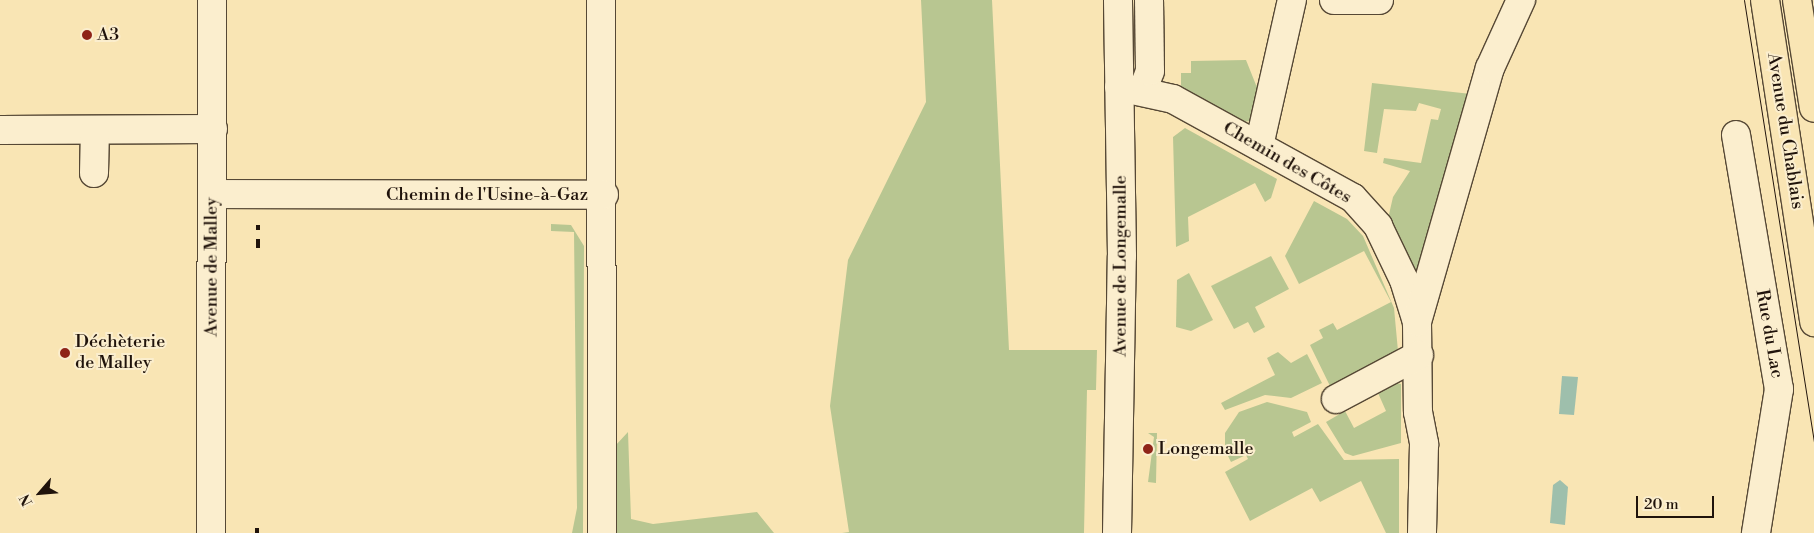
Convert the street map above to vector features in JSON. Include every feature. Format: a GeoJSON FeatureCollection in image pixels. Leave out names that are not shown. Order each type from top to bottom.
{"type":"FeatureCollection","features":[{"type":"Feature","properties":{"kind":"main road","name":"Avenue du Chablais"},"geometry":{"type":"LineString","coordinates":[[1766,0],[1814,322]]}},
{"type":"Feature","properties":{"kind":"main road","name":"Avenue du Chablais"},"geometry":{"type":"LineString","coordinates":[[1797,0],[1814,108]]}},
{"type":"Feature","properties":{"kind":"street","name":"Avenue de Malley"},"geometry":{"type":"LineString","coordinates":[[211,533],[212,0]]}},
{"type":"Feature","properties":{"kind":"street"},"geometry":{"type":"LineString","coordinates":[[601,0],[604,195]]}},
{"type":"Feature","properties":{"kind":"street","name":"Avenue de Longemalle"},"geometry":{"type":"LineString","coordinates":[[1117,533],[1122,256],[1131,88],[1118,0]]}},
{"type":"Feature","properties":{"kind":"street"},"geometry":{"type":"LineString","coordinates":[[1131,88],[1150,70],[1148,0]]}},
{"type":"Feature","properties":{"kind":"street"},"geometry":{"type":"LineString","coordinates":[[1259,146],[1292,0]]}},
{"type":"Feature","properties":{"kind":"street"},"geometry":{"type":"LineString","coordinates":[[1334,0],[1379,4],[1380,0]]}},
{"type":"Feature","properties":{"kind":"street","name":"Chemin des Côtes"},"geometry":{"type":"LineString","coordinates":[[1417,322],[1490,68],[1521,0]]}},
{"type":"Feature","properties":{"kind":"street","name":"Chemin des Côtes"},"geometry":{"type":"LineString","coordinates":[[1131,88],[1173,99],[1353,198],[1366,211],[1390,246],[1417,322],[1422,533]]}},
{"type":"Feature","properties":{"kind":"street"},"geometry":{"type":"LineString","coordinates":[[0,130],[212,129]]}},
{"type":"Feature","properties":{"kind":"street"},"geometry":{"type":"LineString","coordinates":[[94,173],[95,130]]}},
{"type":"Feature","properties":{"kind":"street","name":"Rue du Lac"},"geometry":{"type":"LineString","coordinates":[[1736,136],[1778,389],[1756,533]]}},
{"type":"Feature","properties":{"kind":"street","name":"Chemin de l'Usine-à-Gaz"},"geometry":{"type":"LineString","coordinates":[[213,194],[604,195],[602,533]]}},
{"type":"Feature","properties":{"kind":"street"},"geometry":{"type":"LineString","coordinates":[[1336,399],[1419,355]]}},
{"type":"Feature","properties":{"kind":"green space"},"geometry":{"type":"Polygon","coordinates":[[[921,0],[992,0],[1009,350],[1097,350],[1096,390],[1087,390],[1084,533],[842,533],[849,532],[830,406],[848,260],[926,102],[921,0]]]}},
{"type":"Feature","properties":{"kind":"green space"},"geometry":{"type":"Polygon","coordinates":[[[1246,60],[1256,85],[1264,89],[1259,115],[1250,121],[1243,122],[1181,87],[1181,73],[1191,73],[1191,61],[1246,60]]]}},
{"type":"Feature","properties":{"kind":"green space"},"geometry":{"type":"Polygon","coordinates":[[[1372,83],[1471,94],[1421,283],[1387,223],[1393,197],[1410,171],[1383,163],[1384,158],[1421,163],[1431,119],[1438,120],[1441,109],[1419,103],[1416,111],[1384,109],[1377,153],[1364,151],[1372,83]]]}},
{"type":"Feature","properties":{"kind":"green space"},"geometry":{"type":"Polygon","coordinates":[[[1185,128],[1277,179],[1271,198],[1265,202],[1255,183],[1188,217],[1189,241],[1176,247],[1173,137],[1185,128]]]}},
{"type":"Feature","properties":{"kind":"green space"},"geometry":{"type":"Polygon","coordinates":[[[1314,201],[1347,219],[1363,236],[1394,308],[1398,351],[1330,386],[1310,345],[1323,338],[1319,330],[1333,323],[1337,330],[1391,302],[1364,251],[1299,284],[1285,256],[1314,201]]]}},
{"type":"Feature","properties":{"kind":"green space"},"geometry":{"type":"Polygon","coordinates":[[[551,224],[571,225],[584,246],[583,533],[572,533],[577,508],[574,232],[551,231],[551,224]]]}},
{"type":"Feature","properties":{"kind":"green space"},"geometry":{"type":"Polygon","coordinates":[[[1271,256],[1289,289],[1255,307],[1265,327],[1254,333],[1248,322],[1234,329],[1211,286],[1271,256]]]}},
{"type":"Feature","properties":{"kind":"green space"},"geometry":{"type":"Polygon","coordinates":[[[1189,273],[1213,320],[1191,331],[1176,327],[1177,280],[1189,273]]]}},
{"type":"Feature","properties":{"kind":"green space"},"geometry":{"type":"Polygon","coordinates":[[[1278,352],[1291,363],[1307,354],[1322,383],[1291,398],[1265,395],[1225,410],[1221,403],[1275,375],[1267,358],[1278,352]]]}},
{"type":"Feature","properties":{"kind":"green space"},"geometry":{"type":"Polygon","coordinates":[[[1397,383],[1401,384],[1401,443],[1353,456],[1345,453],[1326,422],[1345,411],[1354,428],[1386,411],[1378,393],[1397,383]]]}},
{"type":"Feature","properties":{"kind":"green space"},"geometry":{"type":"Polygon","coordinates":[[[1267,402],[1307,412],[1311,422],[1292,432],[1294,437],[1318,424],[1344,460],[1399,459],[1399,533],[1386,533],[1361,481],[1320,502],[1312,488],[1250,521],[1225,472],[1248,459],[1246,455],[1231,462],[1225,450],[1225,433],[1239,412],[1267,402]]]}},
{"type":"Feature","properties":{"kind":"green space"},"geometry":{"type":"Polygon","coordinates":[[[628,432],[631,519],[653,524],[757,512],[774,533],[613,533],[615,446],[628,432]]]}},
{"type":"Feature","properties":{"kind":"green space"},"geometry":{"type":"Polygon","coordinates":[[[1148,433],[1157,433],[1156,483],[1148,482],[1154,437],[1148,433]]]}},
{"type":"Feature","properties":{"kind":"shaded area"},"geometry":{"type":"Polygon","coordinates":[[[1562,376],[1578,377],[1574,415],[1559,414],[1562,376]]]}},
{"type":"Feature","properties":{"kind":"shaded area"},"geometry":{"type":"Polygon","coordinates":[[[1560,480],[1568,487],[1565,525],[1550,523],[1553,485],[1560,480]]]}},
{"type":"Feature","properties":{"kind":"tram line"},"geometry":{"type":"LineString","coordinates":[[1744,0],[1814,443]]}},
{"type":"Feature","properties":{"kind":"railway"},"geometry":{"type":"LineString","coordinates":[[258,225],[258,248]]}},
{"type":"Feature","properties":{"kind":"railway"},"geometry":{"type":"LineString","coordinates":[[257,528],[257,533]]}},
{"type":"Feature","properties":{"kind":"place","name":"A3"},"geometry":{"type":"Point","coordinates":[87,35]}},
{"type":"Feature","properties":{"kind":"place","name":"Déchèterie de Malley"},"geometry":{"type":"Point","coordinates":[65,353]}},
{"type":"Feature","properties":{"kind":"place","name":"Longemalle"},"geometry":{"type":"Point","coordinates":[1148,449]}}]}
